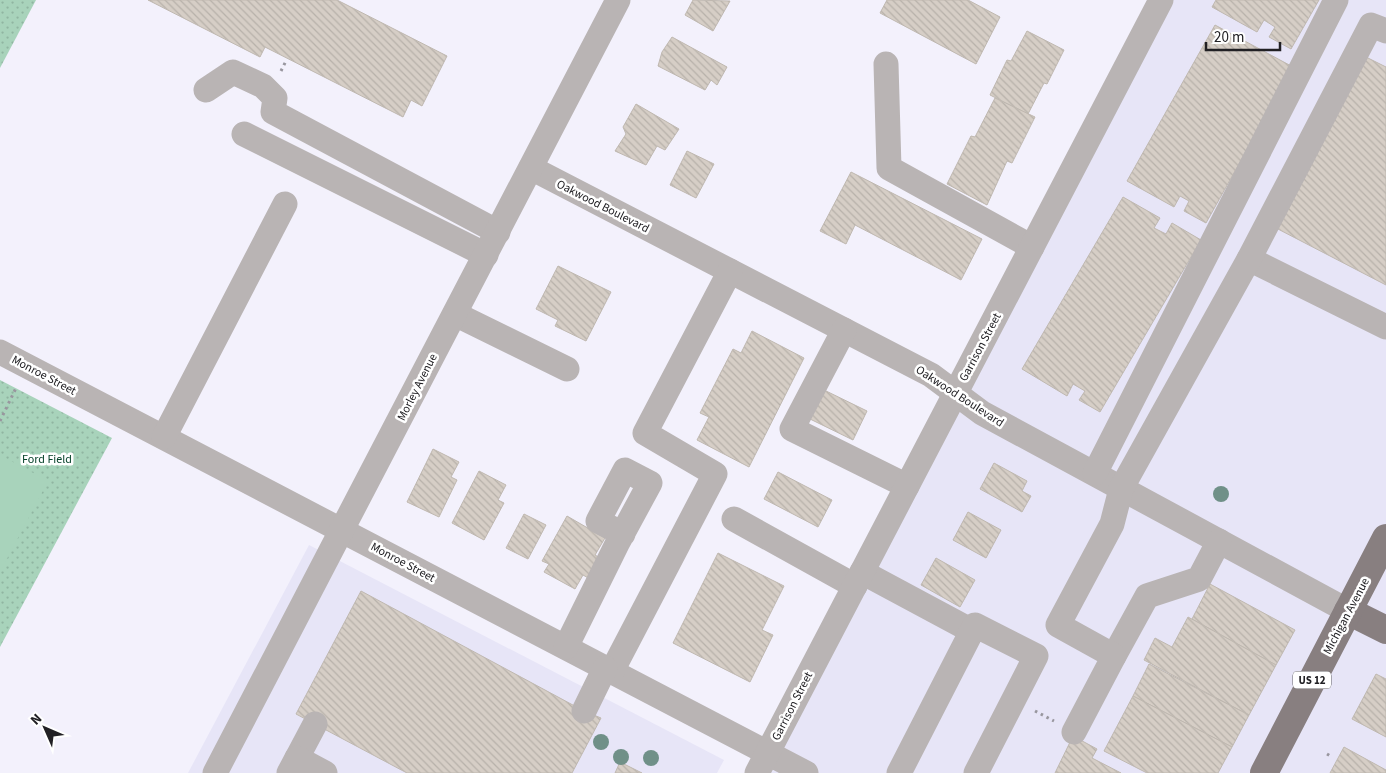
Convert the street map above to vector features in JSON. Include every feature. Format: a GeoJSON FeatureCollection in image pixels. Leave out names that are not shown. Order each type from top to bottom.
{"type":"FeatureCollection","features":[{"type":"Feature","properties":{"kind":"main road","name":"Michigan Avenue"},"geometry":{"type":"LineString","coordinates":[[1264,773],[1386,538]]}},
{"type":"Feature","properties":{"kind":"main road","name":"Oakwood Boulevard"},"geometry":{"type":"LineString","coordinates":[[1348,611],[1386,630]]}},
{"type":"Feature","properties":{"kind":"street","name":"Morley Avenue"},"geometry":{"type":"LineString","coordinates":[[216,773],[618,0]]}},
{"type":"Feature","properties":{"kind":"street","name":"Garrison Street"},"geometry":{"type":"LineString","coordinates":[[762,763],[1161,0]]}},
{"type":"Feature","properties":{"kind":"street"},"geometry":{"type":"LineString","coordinates":[[1095,473],[1336,0]]}},
{"type":"Feature","properties":{"kind":"street"},"geometry":{"type":"LineString","coordinates":[[1114,656],[1058,625],[1112,524],[1121,489],[1249,259],[1371,25],[1386,31]]}},
{"type":"Feature","properties":{"kind":"street"},"geometry":{"type":"LineString","coordinates":[[886,64],[889,168],[1032,247]]}},
{"type":"Feature","properties":{"kind":"street"},"geometry":{"type":"LineString","coordinates":[[206,90],[233,72],[263,86],[275,98],[273,112],[498,232]]}},
{"type":"Feature","properties":{"kind":"street"},"geometry":{"type":"LineString","coordinates":[[244,134],[486,255]]}},
{"type":"Feature","properties":{"kind":"street","name":"Oakwood Boulevard"},"geometry":{"type":"LineString","coordinates":[[531,168],[931,375],[982,414],[1095,473],[1121,489],[1348,611]]}},
{"type":"Feature","properties":{"kind":"street"},"geometry":{"type":"LineString","coordinates":[[164,437],[285,204]]}},
{"type":"Feature","properties":{"kind":"street"},"geometry":{"type":"LineString","coordinates":[[1249,259],[1386,327]]}},
{"type":"Feature","properties":{"kind":"street"},"geometry":{"type":"LineString","coordinates":[[584,711],[715,474],[645,433],[730,272]]}},
{"type":"Feature","properties":{"kind":"street"},"geometry":{"type":"LineString","coordinates":[[455,314],[568,369]]}},
{"type":"Feature","properties":{"kind":"street"},"geometry":{"type":"LineString","coordinates":[[844,330],[792,429],[907,486]]}},
{"type":"Feature","properties":{"kind":"street","name":"Monroe Street"},"geometry":{"type":"LineString","coordinates":[[0,352],[566,647],[608,670],[762,763],[806,773]]}},
{"type":"Feature","properties":{"kind":"street"},"geometry":{"type":"LineString","coordinates":[[734,519],[972,631]]}},
{"type":"Feature","properties":{"kind":"street"},"geometry":{"type":"LineString","coordinates":[[566,647],[623,534]]}},
{"type":"Feature","properties":{"kind":"street"},"geometry":{"type":"LineString","coordinates":[[1064,726],[1114,656],[1147,596],[1199,580],[1219,541]]}},
{"type":"Feature","properties":{"kind":"street"},"geometry":{"type":"LineString","coordinates":[[899,773],[975,625],[1036,656],[976,773]]}},
{"type":"Feature","properties":{"kind":"street"},"geometry":{"type":"LineString","coordinates":[[315,724],[293,766],[325,773]]}},
{"type":"Feature","properties":{"kind":"path"},"geometry":{"type":"LineString","coordinates":[[0,421],[28,366]]}},
{"type":"Feature","properties":{"kind":"path"},"geometry":{"type":"LineString","coordinates":[[1036,711],[1064,726]]}},
{"type":"Feature","properties":{"kind":"path"},"geometry":{"type":"LineString","coordinates":[[1327,754],[1332,757]]}},
{"type":"Feature","properties":{"kind":"shaded area"},"geometry":{"type":"Polygon","coordinates":[[[1161,0],[1386,0],[1386,773],[757,773],[1161,0]]]}},
{"type":"Feature","properties":{"kind":"shaded area"},"geometry":{"type":"Polygon","coordinates":[[[309,545],[724,760],[717,773],[188,773],[309,545]]]}},
{"type":"Feature","properties":{"kind":"green space"},"geometry":{"type":"Polygon","coordinates":[[[0,0],[36,0],[0,68],[0,0]]]}},
{"type":"Feature","properties":{"kind":"green space","name":"Ford Field"},"geometry":{"type":"Polygon","coordinates":[[[0,380],[112,438],[0,647],[0,380]]]}},
{"type":"Feature","properties":{"kind":"green space"},"geometry":{"type":"Polygon","coordinates":[[[0,455],[48,481],[0,572],[0,455]]]}},
{"type":"Feature","properties":{"kind":"building"},"geometry":{"type":"Polygon","coordinates":[[[148,0],[337,0],[447,56],[422,106],[411,100],[403,117],[265,47],[260,57],[148,0]]]}},
{"type":"Feature","properties":{"kind":"building"},"geometry":{"type":"Polygon","coordinates":[[[693,0],[730,1],[713,31],[685,15],[693,0]]]}},
{"type":"Feature","properties":{"kind":"building"},"geometry":{"type":"Polygon","coordinates":[[[887,0],[968,0],[1000,17],[976,64],[880,13],[887,0]]]}},
{"type":"Feature","properties":{"kind":"building"},"geometry":{"type":"Polygon","coordinates":[[[1216,0],[1319,0],[1291,49],[1269,37],[1275,27],[1264,20],[1257,32],[1212,7],[1216,0]]]}},
{"type":"Feature","properties":{"kind":"building"},"geometry":{"type":"Polygon","coordinates":[[[1215,25],[1293,67],[1206,223],[1184,211],[1189,201],[1180,196],[1174,207],[1127,181],[1215,25]]]}},
{"type":"Feature","properties":{"kind":"building"},"geometry":{"type":"Polygon","coordinates":[[[1027,31],[1064,50],[1047,84],[1044,83],[1028,114],[990,95],[1007,60],[1011,61],[1027,31]]]}},
{"type":"Feature","properties":{"kind":"building"},"geometry":{"type":"Polygon","coordinates":[[[672,37],[727,67],[717,85],[711,80],[705,90],[658,66],[662,52],[672,37]]]}},
{"type":"Feature","properties":{"kind":"building"},"geometry":{"type":"Polygon","coordinates":[[[1366,57],[1386,67],[1386,285],[1276,228],[1366,57]]]}},
{"type":"Feature","properties":{"kind":"building"},"geometry":{"type":"Polygon","coordinates":[[[995,98],[1035,117],[1012,163],[1007,161],[987,205],[947,184],[971,136],[975,137],[995,98]]]}},
{"type":"Feature","properties":{"kind":"building"},"geometry":{"type":"Polygon","coordinates":[[[636,104],[679,129],[665,150],[657,146],[646,165],[615,151],[626,134],[623,127],[636,104]]]}},
{"type":"Feature","properties":{"kind":"building"},"geometry":{"type":"Polygon","coordinates":[[[687,151],[714,164],[696,198],[670,185],[687,151]]]}},
{"type":"Feature","properties":{"kind":"building"},"geometry":{"type":"Polygon","coordinates":[[[851,172],[982,239],[961,280],[855,225],[846,244],[820,231],[851,172]]]}},
{"type":"Feature","properties":{"kind":"building"},"geometry":{"type":"Polygon","coordinates":[[[1123,197],[1160,218],[1154,228],[1166,234],[1172,223],[1201,240],[1100,412],[1079,400],[1085,391],[1073,384],[1067,396],[1022,369],[1123,197]]]}},
{"type":"Feature","properties":{"kind":"building"},"geometry":{"type":"Polygon","coordinates":[[[558,266],[611,292],[586,341],[555,326],[558,320],[536,309],[558,266]]]}},
{"type":"Feature","properties":{"kind":"building"},"geometry":{"type":"Polygon","coordinates":[[[752,331],[804,358],[749,467],[697,440],[709,417],[700,413],[733,349],[741,353],[752,331]]]}},
{"type":"Feature","properties":{"kind":"building"},"geometry":{"type":"Polygon","coordinates":[[[824,390],[867,411],[853,440],[810,419],[824,390]]]}},
{"type":"Feature","properties":{"kind":"building"},"geometry":{"type":"Polygon","coordinates":[[[433,449],[459,462],[451,477],[457,480],[439,517],[407,502],[433,449]]]}},
{"type":"Feature","properties":{"kind":"building"},"geometry":{"type":"Polygon","coordinates":[[[994,463],[1027,481],[1022,491],[1031,496],[1022,512],[980,489],[994,463]]]}},
{"type":"Feature","properties":{"kind":"building"},"geometry":{"type":"Polygon","coordinates":[[[479,471],[506,485],[498,500],[504,503],[484,540],[452,523],[479,471]]]}},
{"type":"Feature","properties":{"kind":"building"},"geometry":{"type":"Polygon","coordinates":[[[778,472],[832,500],[818,527],[764,499],[778,472]]]}},
{"type":"Feature","properties":{"kind":"building"},"geometry":{"type":"Polygon","coordinates":[[[968,512],[1001,530],[986,558],[953,540],[968,512]]]}},
{"type":"Feature","properties":{"kind":"building"},"geometry":{"type":"Polygon","coordinates":[[[524,514],[546,525],[528,559],[506,548],[524,514]]]}},
{"type":"Feature","properties":{"kind":"building"},"geometry":{"type":"Polygon","coordinates":[[[567,516],[605,538],[595,555],[602,559],[590,579],[583,575],[575,589],[544,572],[549,564],[542,561],[567,516]]]}},
{"type":"Feature","properties":{"kind":"building"},"geometry":{"type":"Polygon","coordinates":[[[718,553],[784,586],[762,630],[773,635],[750,682],[673,643],[718,553]]]}},
{"type":"Feature","properties":{"kind":"building"},"geometry":{"type":"Polygon","coordinates":[[[936,558],[975,580],[960,607],[921,585],[936,558]]]}},
{"type":"Feature","properties":{"kind":"building"},"geometry":{"type":"Polygon","coordinates":[[[1210,584],[1295,630],[1276,665],[1192,619],[1210,584]]]}},
{"type":"Feature","properties":{"kind":"building"},"geometry":{"type":"Polygon","coordinates":[[[361,591],[584,711],[601,718],[572,773],[407,773],[296,714],[361,591]]]}},
{"type":"Feature","properties":{"kind":"building"},"geometry":{"type":"Polygon","coordinates":[[[1188,617],[1276,665],[1249,715],[1144,660],[1155,638],[1172,647],[1188,617]]]}},
{"type":"Feature","properties":{"kind":"building"},"geometry":{"type":"Polygon","coordinates":[[[1149,664],[1249,715],[1232,747],[1133,696],[1149,664]]]}},
{"type":"Feature","properties":{"kind":"building"},"geometry":{"type":"Polygon","coordinates":[[[1376,674],[1386,679],[1386,737],[1352,719],[1376,674]]]}},
{"type":"Feature","properties":{"kind":"building"},"geometry":{"type":"Polygon","coordinates":[[[1133,696],[1232,747],[1218,773],[1147,773],[1104,751],[1133,696]]]}},
{"type":"Feature","properties":{"kind":"building"},"geometry":{"type":"Polygon","coordinates":[[[1073,736],[1097,749],[1092,758],[1121,773],[1055,773],[1073,736]]]}},
{"type":"Feature","properties":{"kind":"building"},"geometry":{"type":"Polygon","coordinates":[[[1344,747],[1386,770],[1386,773],[1330,773],[1344,747]]]}},
{"type":"Feature","properties":{"kind":"building"},"geometry":{"type":"Polygon","coordinates":[[[620,762],[642,773],[615,773],[620,762]]]}}]}
